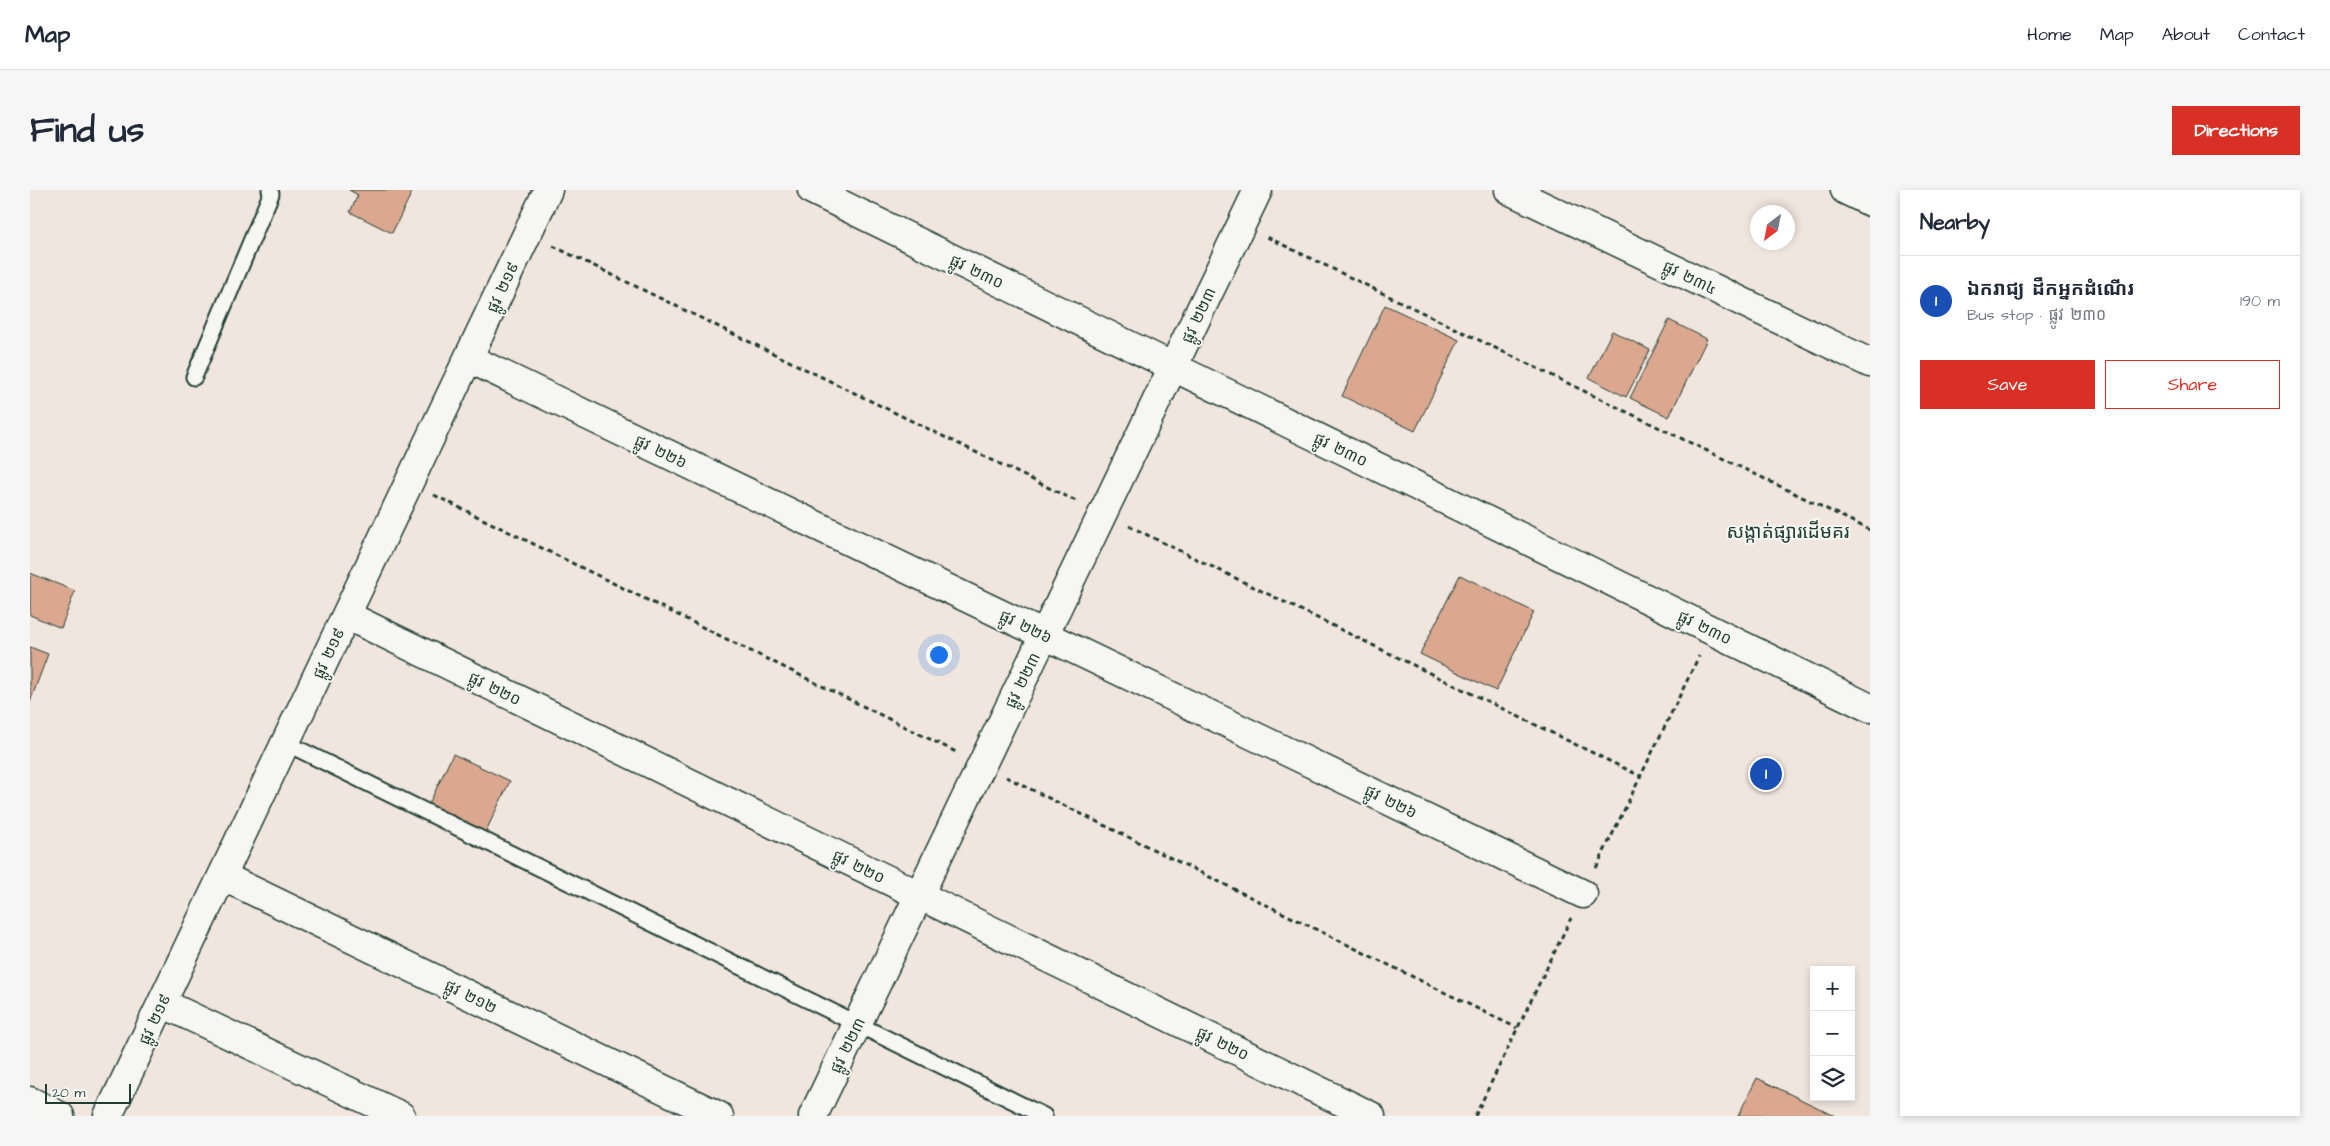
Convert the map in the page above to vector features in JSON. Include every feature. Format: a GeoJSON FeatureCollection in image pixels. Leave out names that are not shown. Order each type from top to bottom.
{"type":"FeatureCollection","features":[{"type":"Feature","properties":{"kind":"street","name":"ផ្លូវ ២១៩"},"geometry":{"type":"LineString","coordinates":[[108,1116],[548,190]]}},
{"type":"Feature","properties":{"kind":"street","name":"ផ្លូវ ២៣០"},"geometry":{"type":"LineString","coordinates":[[812,190],[1870,708]]}},
{"type":"Feature","properties":{"kind":"street","name":"ផ្លូវ ២២៣"},"geometry":{"type":"LineString","coordinates":[[813,1116],[1258,190]]}},
{"type":"Feature","properties":{"kind":"street","name":"ផ្លូវ ២៣៤"},"geometry":{"type":"LineString","coordinates":[[1509,190],[1870,363]]}},
{"type":"Feature","properties":{"kind":"street"},"geometry":{"type":"LineString","coordinates":[[1845,190],[1870,202]]}},
{"type":"Feature","properties":{"kind":"street","name":"ផ្លូវ ២២៦"},"geometry":{"type":"LineString","coordinates":[[468,358],[1583,894]]}},
{"type":"Feature","properties":{"kind":"street","name":"ផ្លូវ ២២០"},"geometry":{"type":"LineString","coordinates":[[346,615],[1372,1116]]}},
{"type":"Feature","properties":{"kind":"street","name":"ផ្លូវ ២១២"},"geometry":{"type":"LineString","coordinates":[[222,876],[719,1116]]}},
{"type":"Feature","properties":{"kind":"street"},"geometry":{"type":"LineString","coordinates":[[162,1003],[401,1116]]}},
{"type":"Feature","properties":{"kind":"street"},"geometry":{"type":"LineString","coordinates":[[30,1101],[60,1116]]}},
{"type":"Feature","properties":{"kind":"lane"},"geometry":{"type":"LineString","coordinates":[[194,377],[271,194],[270,190]]}},
{"type":"Feature","properties":{"kind":"lane"},"geometry":{"type":"LineString","coordinates":[[286,743],[1044,1116]]}},
{"type":"Feature","properties":{"kind":"path"},"geometry":{"type":"LineString","coordinates":[[1241,225],[1870,530]]}},
{"type":"Feature","properties":{"kind":"building"},"geometry":{"type":"Polygon","coordinates":[[[349,190],[413,190],[392,233],[350,212],[358,195],[349,190]]]}},
{"type":"Feature","properties":{"kind":"building"},"geometry":{"type":"Polygon","coordinates":[[[1385,305],[1459,340],[1415,431],[1342,396],[1385,305]]]}},
{"type":"Feature","properties":{"kind":"building"},"geometry":{"type":"Polygon","coordinates":[[[1669,320],[1707,339],[1669,417],[1630,398],[1669,320]]]}},
{"type":"Feature","properties":{"kind":"building"},"geometry":{"type":"Polygon","coordinates":[[[1612,331],[1650,350],[1626,397],[1589,378],[1612,331]]]}},
{"type":"Feature","properties":{"kind":"building"},"geometry":{"type":"Polygon","coordinates":[[[30,573],[75,591],[61,628],[30,615],[30,573]]]}},
{"type":"Feature","properties":{"kind":"building"},"geometry":{"type":"Polygon","coordinates":[[[1460,575],[1534,612],[1496,691],[1420,654],[1460,575]]]}},
{"type":"Feature","properties":{"kind":"building"},"geometry":{"type":"Polygon","coordinates":[[[30,647],[48,654],[30,702],[30,647]]]}},
{"type":"Feature","properties":{"kind":"building"},"geometry":{"type":"Polygon","coordinates":[[[453,754],[510,781],[484,835],[427,808],[453,754]]]}},
{"type":"Feature","properties":{"kind":"building"},"geometry":{"type":"Polygon","coordinates":[[[1757,1078],[1835,1116],[1738,1116],[1757,1078]]]}},
{"type":"Feature","properties":{"kind":"place","name":"ឯករាជ្យ ដឹកអ្នកដំណើរ"},"geometry":{"type":"Point","coordinates":[1766,774]}},
{"type":"Feature","properties":{"kind":"district","name":"សង្កាត់ផ្សារដើមគរ"},"geometry":{"type":"Point","coordinates":[1788,531]}}]}
